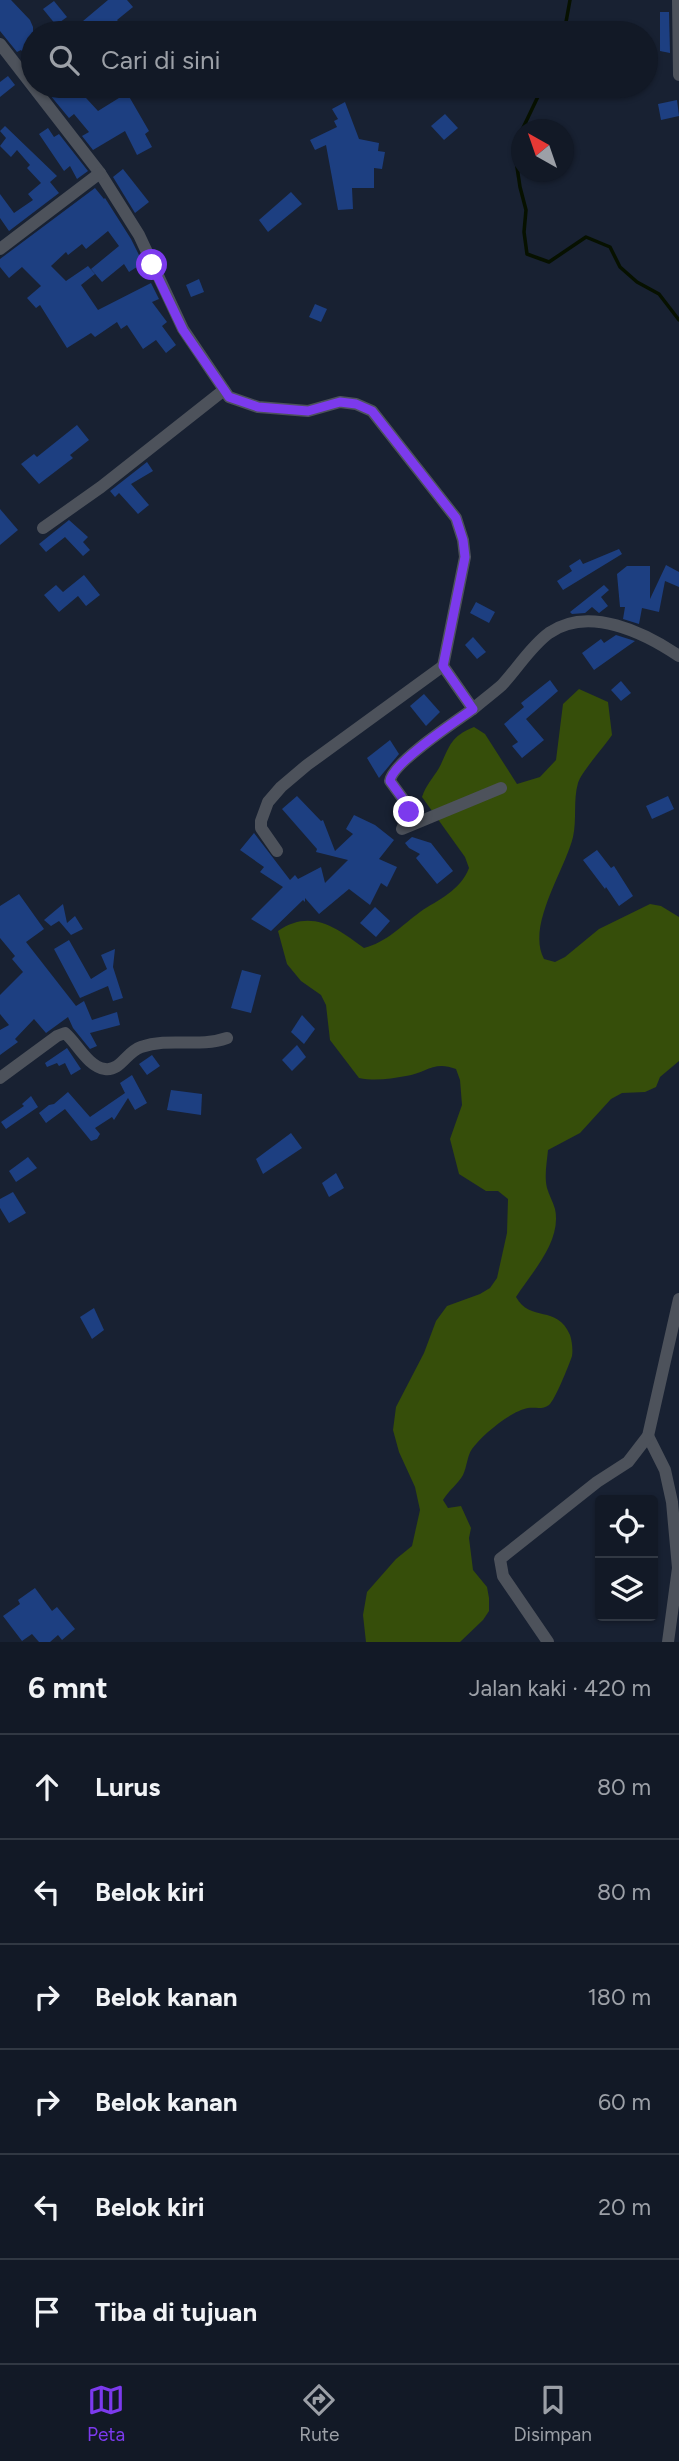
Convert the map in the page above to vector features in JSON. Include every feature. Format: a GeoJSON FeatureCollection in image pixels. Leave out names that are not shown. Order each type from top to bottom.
{"type":"FeatureCollection","features":[{"type":"Feature","properties":{"kind":"street"},"geometry":{"type":"LineString","coordinates":[[678,0],[679,75]]}},
{"type":"Feature","properties":{"kind":"street"},"geometry":{"type":"LineString","coordinates":[[0,44],[21,71]]}},
{"type":"Feature","properties":{"kind":"street"},"geometry":{"type":"LineString","coordinates":[[42,98],[100,173],[139,235],[183,330],[229,397],[268,408],[308,411],[340,402],[356,404],[372,411],[456,518],[463,540],[465,557],[443,666],[281,786],[268,802],[261,821],[261,828],[277,851]]}},
{"type":"Feature","properties":{"kind":"street"},"geometry":{"type":"LineString","coordinates":[[0,249],[100,173]]}},
{"type":"Feature","properties":{"kind":"street"},"geometry":{"type":"LineString","coordinates":[[43,528],[101,487],[224,390]]}},
{"type":"Feature","properties":{"kind":"street"},"geometry":{"type":"LineString","coordinates":[[501,788],[402,829],[409,812],[406,803],[390,781],[392,774],[416,751],[473,709],[501,685],[544,638],[565,625],[582,622],[624,626],[679,656]]}},
{"type":"Feature","properties":{"kind":"street"},"geometry":{"type":"LineString","coordinates":[[443,666],[473,709]]}},
{"type":"Feature","properties":{"kind":"street"},"geometry":{"type":"LineString","coordinates":[[0,1078],[62,1033],[97,1067],[104,1069],[116,1068],[134,1049],[165,1040],[192,1044],[227,1038]]}},
{"type":"Feature","properties":{"kind":"street"},"geometry":{"type":"LineString","coordinates":[[548,1642],[503,1576],[500,1559],[597,1482],[628,1462],[648,1436],[679,1299]]}},
{"type":"Feature","properties":{"kind":"street"},"geometry":{"type":"LineString","coordinates":[[648,1436],[665,1470],[672,1502],[678,1568],[668,1642]]}},
{"type":"Feature","properties":{"kind":"green space"},"geometry":{"type":"Polygon","coordinates":[[[579,689],[608,702],[612,735],[578,783],[573,837],[543,915],[540,946],[544,959],[555,962],[599,929],[650,904],[661,906],[679,917],[679,1061],[660,1077],[656,1087],[645,1092],[622,1093],[611,1099],[580,1133],[548,1150],[546,1179],[555,1209],[554,1233],[544,1256],[516,1297],[529,1310],[551,1316],[565,1326],[571,1337],[572,1356],[552,1402],[544,1407],[521,1410],[490,1431],[472,1449],[463,1475],[443,1500],[448,1508],[461,1506],[471,1528],[469,1538],[473,1570],[487,1587],[489,1611],[460,1642],[366,1642],[363,1615],[367,1592],[396,1559],[412,1546],[420,1510],[415,1487],[399,1452],[393,1430],[396,1407],[424,1353],[436,1321],[447,1306],[480,1294],[490,1288],[497,1278],[507,1233],[508,1199],[498,1191],[486,1191],[459,1174],[450,1139],[462,1105],[460,1080],[456,1069],[442,1066],[394,1078],[359,1078],[330,1040],[326,1005],[321,995],[301,981],[287,964],[278,931],[290,924],[313,921],[334,928],[364,948],[387,938],[448,894],[460,883],[469,868],[465,857],[422,797],[451,743],[474,727],[485,734],[517,784],[540,777],[556,760],[563,704],[579,689]]]}},
{"type":"Feature","properties":{"kind":"building"},"geometry":{"type":"Polygon","coordinates":[[[0,0],[11,0],[30,21],[21,21],[21,50],[17,52],[0,31],[0,0]]]}},
{"type":"Feature","properties":{"kind":"building"},"geometry":{"type":"Polygon","coordinates":[[[108,0],[127,0],[133,7],[118,21],[83,21],[108,0]]]}},
{"type":"Feature","properties":{"kind":"building"},"geometry":{"type":"Polygon","coordinates":[[[54,1],[67,17],[62,21],[53,21],[43,9],[54,1]]]}},
{"type":"Feature","properties":{"kind":"building"},"geometry":{"type":"Polygon","coordinates":[[[660,12],[669,12],[670,53],[660,51],[660,12]]]}},
{"type":"Feature","properties":{"kind":"building"},"geometry":{"type":"Polygon","coordinates":[[[8,76],[15,85],[0,97],[0,82],[8,76]]]}},
{"type":"Feature","properties":{"kind":"building"},"geometry":{"type":"Polygon","coordinates":[[[52,98],[86,98],[98,111],[119,98],[130,98],[149,131],[145,134],[152,147],[137,155],[125,131],[93,150],[82,136],[89,132],[74,114],[69,118],[52,98]]]}},
{"type":"Feature","properties":{"kind":"building"},"geometry":{"type":"Polygon","coordinates":[[[677,100],[679,116],[661,120],[658,104],[677,100]]]}},
{"type":"Feature","properties":{"kind":"building"},"geometry":{"type":"Polygon","coordinates":[[[345,102],[359,139],[379,143],[378,151],[385,152],[382,169],[374,168],[374,188],[352,188],[353,209],[338,210],[326,145],[315,150],[310,140],[337,127],[334,121],[338,119],[332,109],[345,102]]]}},
{"type":"Feature","properties":{"kind":"building"},"geometry":{"type":"Polygon","coordinates":[[[445,114],[458,128],[444,140],[431,126],[445,114]]]}},
{"type":"Feature","properties":{"kind":"building"},"geometry":{"type":"Polygon","coordinates":[[[5,126],[57,176],[50,182],[59,193],[9,231],[0,218],[0,194],[14,213],[33,200],[28,194],[41,183],[27,168],[30,165],[17,150],[11,157],[0,146],[6,138],[0,131],[5,126]]]}},
{"type":"Feature","properties":{"kind":"building"},"geometry":{"type":"Polygon","coordinates":[[[48,128],[54,137],[59,134],[88,171],[77,179],[70,166],[64,171],[39,134],[48,128]]]}},
{"type":"Feature","properties":{"kind":"building"},"geometry":{"type":"Polygon","coordinates":[[[123,169],[149,202],[135,213],[113,177],[123,169]]]}},
{"type":"Feature","properties":{"kind":"building"},"geometry":{"type":"Polygon","coordinates":[[[95,188],[105,198],[131,239],[140,257],[137,259],[140,265],[129,272],[124,264],[102,282],[91,269],[119,246],[108,231],[86,249],[82,244],[68,255],[66,252],[51,266],[66,281],[88,266],[95,274],[81,285],[98,310],[151,283],[159,299],[152,302],[167,322],[162,326],[176,345],[166,353],[156,340],[143,349],[127,325],[121,329],[117,322],[95,337],[91,333],[67,348],[40,305],[36,308],[27,298],[41,286],[22,267],[9,278],[0,267],[0,259],[95,188]]]}},
{"type":"Feature","properties":{"kind":"building"},"geometry":{"type":"Polygon","coordinates":[[[291,192],[302,204],[268,232],[259,220],[291,192]]]}},
{"type":"Feature","properties":{"kind":"building"},"geometry":{"type":"Polygon","coordinates":[[[199,279],[204,292],[191,297],[186,285],[199,279]]]}},
{"type":"Feature","properties":{"kind":"building"},"geometry":{"type":"Polygon","coordinates":[[[315,304],[327,309],[321,322],[309,317],[315,304]]]}},
{"type":"Feature","properties":{"kind":"building"},"geometry":{"type":"Polygon","coordinates":[[[77,425],[89,440],[70,455],[73,458],[39,484],[21,464],[34,454],[37,457],[77,425]]]}},
{"type":"Feature","properties":{"kind":"building"},"geometry":{"type":"Polygon","coordinates":[[[147,462],[153,471],[131,484],[149,505],[138,514],[119,493],[115,497],[110,491],[147,462]]]}},
{"type":"Feature","properties":{"kind":"building"},"geometry":{"type":"Polygon","coordinates":[[[0,509],[18,530],[0,545],[0,509]]]}},
{"type":"Feature","properties":{"kind":"building"},"geometry":{"type":"Polygon","coordinates":[[[69,520],[88,537],[83,542],[90,550],[83,556],[65,537],[46,552],[39,544],[69,520]]]}},
{"type":"Feature","properties":{"kind":"building"},"geometry":{"type":"Polygon","coordinates":[[[619,549],[622,554],[563,590],[557,581],[572,571],[569,566],[580,559],[583,564],[619,549]]]}},
{"type":"Feature","properties":{"kind":"building"},"geometry":{"type":"Polygon","coordinates":[[[666,565],[679,572],[679,587],[665,581],[659,612],[642,608],[639,624],[623,619],[625,607],[620,607],[617,574],[627,566],[650,566],[650,599],[666,565]]]}},
{"type":"Feature","properties":{"kind":"building"},"geometry":{"type":"Polygon","coordinates":[[[84,575],[100,595],[86,606],[78,596],[59,612],[44,595],[56,585],[63,592],[84,575]]]}},
{"type":"Feature","properties":{"kind":"building"},"geometry":{"type":"Polygon","coordinates":[[[604,585],[609,590],[601,597],[608,606],[599,613],[592,607],[585,613],[570,612],[604,585]]]}},
{"type":"Feature","properties":{"kind":"building"},"geometry":{"type":"Polygon","coordinates":[[[476,602],[495,612],[489,623],[470,613],[476,602]]]}},
{"type":"Feature","properties":{"kind":"building"},"geometry":{"type":"Polygon","coordinates":[[[616,635],[635,641],[594,670],[582,653],[601,639],[604,643],[616,635]]]}},
{"type":"Feature","properties":{"kind":"building"},"geometry":{"type":"Polygon","coordinates":[[[473,637],[486,652],[477,659],[465,645],[473,637]]]}},
{"type":"Feature","properties":{"kind":"building"},"geometry":{"type":"Polygon","coordinates":[[[550,680],[558,691],[526,719],[544,740],[522,758],[512,746],[518,742],[504,724],[524,707],[521,703],[550,680]]]}},
{"type":"Feature","properties":{"kind":"building"},"geometry":{"type":"Polygon","coordinates":[[[621,681],[631,693],[621,701],[611,690],[621,681]]]}},
{"type":"Feature","properties":{"kind":"building"},"geometry":{"type":"Polygon","coordinates":[[[424,694],[440,712],[426,726],[410,706],[424,694]]]}},
{"type":"Feature","properties":{"kind":"building"},"geometry":{"type":"Polygon","coordinates":[[[390,740],[399,754],[379,778],[367,758],[390,740]]]}},
{"type":"Feature","properties":{"kind":"building"},"geometry":{"type":"Polygon","coordinates":[[[297,796],[323,820],[335,851],[353,834],[346,829],[354,815],[375,825],[394,840],[379,859],[397,867],[387,887],[381,883],[370,905],[349,889],[319,914],[305,898],[305,902],[303,900],[271,931],[251,919],[283,887],[260,872],[264,867],[240,850],[254,833],[290,880],[295,875],[298,879],[321,867],[325,883],[348,860],[316,852],[317,849],[282,809],[297,796]]]}},
{"type":"Feature","properties":{"kind":"building"},"geometry":{"type":"Polygon","coordinates":[[[668,796],[674,809],[652,819],[646,806],[668,796]]]}},
{"type":"Feature","properties":{"kind":"building"},"geometry":{"type":"Polygon","coordinates":[[[412,837],[431,843],[453,871],[437,884],[416,858],[420,854],[405,843],[412,837]]]}},
{"type":"Feature","properties":{"kind":"building"},"geometry":{"type":"Polygon","coordinates":[[[597,850],[611,868],[614,866],[633,896],[619,906],[583,860],[597,850]]]}},
{"type":"Feature","properties":{"kind":"building"},"geometry":{"type":"Polygon","coordinates":[[[19,894],[44,929],[26,942],[76,1006],[84,1001],[92,1020],[117,1012],[120,1025],[90,1033],[97,1046],[90,1049],[73,1028],[68,1017],[46,1033],[34,1019],[15,1039],[18,1042],[0,1055],[0,1030],[9,1025],[0,1014],[0,995],[23,972],[12,959],[15,956],[0,938],[0,906],[19,894]]]}},
{"type":"Feature","properties":{"kind":"building"},"geometry":{"type":"Polygon","coordinates":[[[63,904],[67,923],[75,916],[83,929],[71,935],[59,921],[51,926],[44,920],[63,904]]]}},
{"type":"Feature","properties":{"kind":"building"},"geometry":{"type":"Polygon","coordinates":[[[375,907],[390,921],[376,937],[360,923],[375,907]]]}},
{"type":"Feature","properties":{"kind":"building"},"geometry":{"type":"Polygon","coordinates":[[[69,940],[91,979],[107,969],[101,955],[115,949],[113,967],[123,998],[113,1001],[108,986],[80,998],[54,949],[69,940]]]}},
{"type":"Feature","properties":{"kind":"building"},"geometry":{"type":"Polygon","coordinates":[[[242,970],[261,975],[251,1013],[231,1008],[242,970]]]}},
{"type":"Feature","properties":{"kind":"building"},"geometry":{"type":"Polygon","coordinates":[[[302,1015],[315,1029],[304,1044],[291,1032],[302,1015]]]}},
{"type":"Feature","properties":{"kind":"building"},"geometry":{"type":"Polygon","coordinates":[[[297,1045],[306,1057],[292,1071],[282,1060],[297,1045]]]}},
{"type":"Feature","properties":{"kind":"building"},"geometry":{"type":"Polygon","coordinates":[[[67,1048],[81,1069],[71,1075],[65,1063],[47,1067],[45,1063],[67,1048]]]}},
{"type":"Feature","properties":{"kind":"building"},"geometry":{"type":"Polygon","coordinates":[[[152,1055],[160,1066],[147,1075],[139,1064],[152,1055]]]}},
{"type":"Feature","properties":{"kind":"building"},"geometry":{"type":"Polygon","coordinates":[[[132,1075],[147,1103],[135,1110],[128,1098],[114,1120],[112,1117],[95,1128],[100,1134],[97,1139],[91,1141],[65,1109],[46,1123],[39,1113],[68,1092],[90,1117],[125,1093],[120,1083],[132,1075]]]}},
{"type":"Feature","properties":{"kind":"building"},"geometry":{"type":"Polygon","coordinates":[[[171,1090],[202,1094],[201,1115],[167,1110],[171,1090]]]}},
{"type":"Feature","properties":{"kind":"building"},"geometry":{"type":"Polygon","coordinates":[[[31,1096],[38,1107],[6,1129],[1,1122],[24,1106],[22,1104],[31,1096]]]}},
{"type":"Feature","properties":{"kind":"building"},"geometry":{"type":"Polygon","coordinates":[[[291,1133],[302,1148],[263,1174],[256,1159],[291,1133]]]}},
{"type":"Feature","properties":{"kind":"building"},"geometry":{"type":"Polygon","coordinates":[[[28,1157],[37,1168],[16,1182],[9,1171],[28,1157]]]}},
{"type":"Feature","properties":{"kind":"building"},"geometry":{"type":"Polygon","coordinates":[[[336,1173],[344,1188],[329,1197],[322,1183],[336,1173]]]}},
{"type":"Feature","properties":{"kind":"building"},"geometry":{"type":"Polygon","coordinates":[[[13,1192],[26,1213],[9,1223],[0,1208],[0,1199],[13,1192]]]}},
{"type":"Feature","properties":{"kind":"building"},"geometry":{"type":"Polygon","coordinates":[[[94,1308],[104,1330],[92,1339],[80,1317],[94,1308]]]}},
{"type":"Feature","properties":{"kind":"building"},"geometry":{"type":"Polygon","coordinates":[[[35,1588],[52,1611],[57,1607],[75,1629],[62,1640],[58,1635],[50,1642],[39,1642],[32,1634],[22,1641],[3,1616],[20,1604],[18,1600],[35,1588]]]}},
{"type":"Feature","properties":{"kind":"waterway"},"geometry":{"type":"LineString","coordinates":[[566,21],[570,0]]}},
{"type":"Feature","properties":{"kind":"waterway"},"geometry":{"type":"LineString","coordinates":[[527,119],[537,98]]}},
{"type":"Feature","properties":{"kind":"waterway"},"geometry":{"type":"LineString","coordinates":[[519,182],[526,210],[524,232],[527,254],[549,262],[586,237],[610,247],[620,267],[637,282],[659,294],[679,320]]}},
{"type":"Feature","properties":{"kind":"route"},"geometry":{"type":"LineString","coordinates":[[152,265],[183,330],[229,397],[258,407],[288,410],[308,411],[340,402],[356,404],[372,411],[456,518],[465,557],[443,666],[473,709],[416,751],[399,765],[390,777],[409,812]]}}]}
